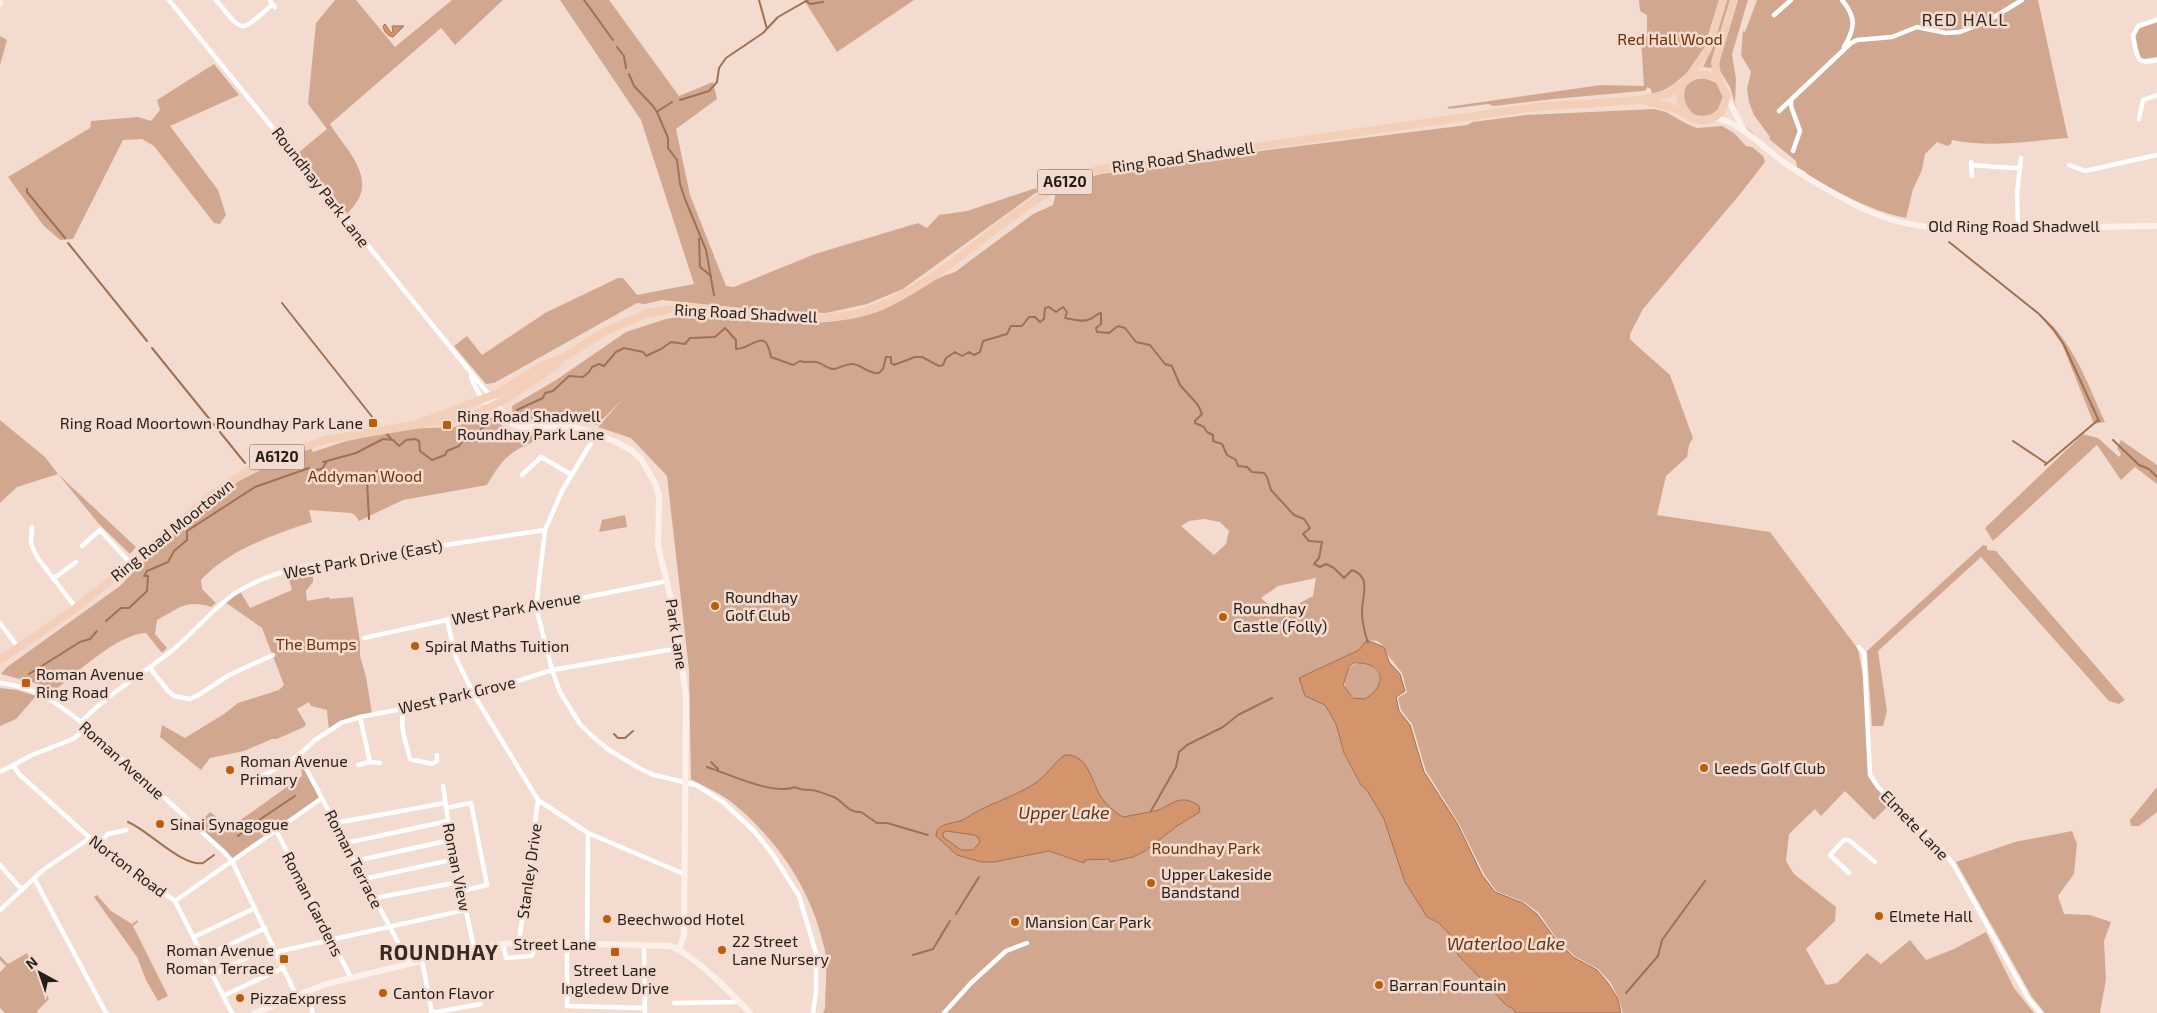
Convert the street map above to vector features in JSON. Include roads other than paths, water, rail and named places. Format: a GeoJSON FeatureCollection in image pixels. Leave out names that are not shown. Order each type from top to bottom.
{"type":"FeatureCollection","features":[{"type":"Feature","properties":{"kind":"highway","name":"A6120"},"geometry":{"type":"LineString","coordinates":[[1684,82],[1708,50],[1723,0]]}},
{"type":"Feature","properties":{"kind":"highway"},"geometry":{"type":"LineString","coordinates":[[1721,81],[1705,74],[1692,76],[1684,82],[1680,91],[1681,101],[1684,110],[1690,117],[1704,120],[1713,118],[1724,108],[1727,97],[1721,81],[1717,74],[1715,63],[1734,0]]}},
{"type":"Feature","properties":{"kind":"highway","name":"Ring Road Shadwell"},"geometry":{"type":"LineString","coordinates":[[493,406],[548,371],[566,356],[619,324],[664,309],[701,308],[795,318],[837,317],[866,311],[918,286],[1060,185],[1100,169],[1536,107],[1641,100],[1668,94],[1684,82]]}},
{"type":"Feature","properties":{"kind":"highway","name":"Ring Road Shadwell"},"geometry":{"type":"LineString","coordinates":[[1641,100],[1671,107],[1690,117]]}},
{"type":"Feature","properties":{"kind":"highway","name":"Ring Road Shadwell"},"geometry":{"type":"LineString","coordinates":[[487,398],[544,365],[566,356]]}},
{"type":"Feature","properties":{"kind":"highway","name":"Ring Road Moortown"},"geometry":{"type":"LineString","coordinates":[[420,423],[487,398]]}},
{"type":"Feature","properties":{"kind":"highway","name":"Ring Road Moortown"},"geometry":{"type":"LineString","coordinates":[[0,660],[76,608],[131,564],[211,495],[239,476],[266,462],[325,440],[420,423],[460,419],[493,406]]}},
{"type":"Feature","properties":{"kind":"street","name":"Roundhay Park Lane"},"geometry":{"type":"LineString","coordinates":[[169,0],[471,375],[487,398]]}},
{"type":"Feature","properties":{"kind":"street"},"geometry":{"type":"LineString","coordinates":[[216,0],[237,26],[243,27],[248,26],[273,4]]}},
{"type":"Feature","properties":{"kind":"street"},"geometry":{"type":"LineString","coordinates":[[1774,15],[1791,0]]}},
{"type":"Feature","properties":{"kind":"street"},"geometry":{"type":"LineString","coordinates":[[1842,0],[1852,14],[1853,19],[1848,41],[1842,51]]}},
{"type":"Feature","properties":{"kind":"street"},"geometry":{"type":"LineString","coordinates":[[1779,111],[1842,51],[1857,40],[1892,37],[1916,27],[1946,33],[1960,32],[1986,22],[2022,0]]}},
{"type":"Feature","properties":{"kind":"street"},"geometry":{"type":"LineString","coordinates":[[2157,20],[2138,26],[2134,30],[2133,36],[2139,59],[2146,63],[2157,60]]}},
{"type":"Feature","properties":{"kind":"street"},"geometry":{"type":"LineString","coordinates":[[2139,119],[2143,100],[2157,95]]}},
{"type":"Feature","properties":{"kind":"street","name":"Old Ring Road Shadwell"},"geometry":{"type":"LineString","coordinates":[[1727,97],[1746,133]]}},
{"type":"Feature","properties":{"kind":"street"},"geometry":{"type":"LineString","coordinates":[[1791,101],[1800,132],[1793,151]]}},
{"type":"Feature","properties":{"kind":"street","name":"Old Ring Road Shadwell"},"geometry":{"type":"LineString","coordinates":[[1713,118],[1726,121],[1746,133],[1778,159],[1813,181],[1887,218],[1905,223],[1942,228],[2157,226]]}},
{"type":"Feature","properties":{"kind":"street"},"geometry":{"type":"LineString","coordinates":[[2069,165],[2085,171],[2157,155]]}},
{"type":"Feature","properties":{"kind":"street"},"geometry":{"type":"LineString","coordinates":[[2018,228],[2017,193],[2021,158]]}},
{"type":"Feature","properties":{"kind":"street"},"geometry":{"type":"LineString","coordinates":[[1972,176],[1971,163],[1994,168],[2020,168]]}},
{"type":"Feature","properties":{"kind":"street","name":"Roundhay Park Lane"},"geometry":{"type":"LineString","coordinates":[[471,375],[473,383],[487,398]]}},
{"type":"Feature","properties":{"kind":"street","name":"Park Lane"},"geometry":{"type":"LineString","coordinates":[[487,398],[505,420],[513,424],[527,428],[573,426],[597,433],[631,450],[649,470],[659,496],[658,546],[667,580],[680,648],[686,696],[684,935],[679,950]]}},
{"type":"Feature","properties":{"kind":"street"},"geometry":{"type":"LineString","coordinates":[[597,433],[562,491],[545,530],[536,606],[552,670],[560,692],[580,724],[609,750],[654,775],[696,785],[723,802],[754,831],[773,855],[800,896],[816,953],[813,1013]]}},
{"type":"Feature","properties":{"kind":"street"},"geometry":{"type":"LineString","coordinates":[[522,474],[541,457],[572,475]]}},
{"type":"Feature","properties":{"kind":"street"},"geometry":{"type":"LineString","coordinates":[[32,527],[33,551],[76,608]]}},
{"type":"Feature","properties":{"kind":"street"},"geometry":{"type":"LineString","coordinates":[[82,546],[100,530],[131,564]]}},
{"type":"Feature","properties":{"kind":"street","name":"West Park Drive (East)"},"geometry":{"type":"LineString","coordinates":[[81,722],[99,704],[184,641],[234,594],[266,577],[286,570],[357,558],[545,530]]}},
{"type":"Feature","properties":{"kind":"street"},"geometry":{"type":"LineString","coordinates":[[53,579],[76,562]]}},
{"type":"Feature","properties":{"kind":"street","name":"West Park Avenue"},"geometry":{"type":"LineString","coordinates":[[364,638],[447,620],[536,606],[667,580]]}},
{"type":"Feature","properties":{"kind":"street"},"geometry":{"type":"LineString","coordinates":[[447,620],[456,658],[474,694],[538,800],[588,833],[684,874]]}},
{"type":"Feature","properties":{"kind":"street"},"geometry":{"type":"LineString","coordinates":[[0,623],[18,647]]}},
{"type":"Feature","properties":{"kind":"street","name":"Elmete Lane"},"geometry":{"type":"LineString","coordinates":[[1859,647],[1864,653],[1870,775],[1878,787],[1942,850],[1953,864],[2028,998],[2040,1013]]}},
{"type":"Feature","properties":{"kind":"street","name":"West Park Grove"},"geometry":{"type":"LineString","coordinates":[[249,781],[268,773],[299,755],[342,723],[360,717],[474,694],[552,670],[680,648]]}},
{"type":"Feature","properties":{"kind":"street"},"geometry":{"type":"LineString","coordinates":[[150,668],[174,696],[190,698],[197,696],[229,675],[273,655]]}},
{"type":"Feature","properties":{"kind":"street","name":"Roman Avenue"},"geometry":{"type":"LineString","coordinates":[[0,683],[32,690],[44,695],[81,722],[232,861],[296,995]]}},
{"type":"Feature","properties":{"kind":"street"},"geometry":{"type":"LineString","coordinates":[[404,708],[401,730],[406,737],[410,759],[422,763],[442,764]]}},
{"type":"Feature","properties":{"kind":"street"},"geometry":{"type":"LineString","coordinates":[[360,717],[370,762]]}},
{"type":"Feature","properties":{"kind":"street"},"geometry":{"type":"LineString","coordinates":[[0,772],[73,739],[88,728]]}},
{"type":"Feature","properties":{"kind":"street","name":"Roman Terrace"},"geometry":{"type":"LineString","coordinates":[[299,755],[409,963]]}},
{"type":"Feature","properties":{"kind":"street"},"geometry":{"type":"LineString","coordinates":[[436,763],[437,755]]}},
{"type":"Feature","properties":{"kind":"street"},"geometry":{"type":"LineString","coordinates":[[358,765],[370,762],[380,763]]}},
{"type":"Feature","properties":{"kind":"street","name":"Norton Road"},"geometry":{"type":"LineString","coordinates":[[13,765],[19,774],[90,838],[175,901],[232,1013]]}},
{"type":"Feature","properties":{"kind":"street","name":"Roman View"},"geometry":{"type":"LineString","coordinates":[[443,786],[459,882],[474,948]]}},
{"type":"Feature","properties":{"kind":"street"},"geometry":{"type":"LineString","coordinates":[[175,901],[322,798]]}},
{"type":"Feature","properties":{"kind":"street","name":"Stanley Drive"},"geometry":{"type":"LineString","coordinates":[[519,942],[538,800]]}},
{"type":"Feature","properties":{"kind":"street"},"geometry":{"type":"LineString","coordinates":[[335,823],[445,803]]}},
{"type":"Feature","properties":{"kind":"street"},"geometry":{"type":"LineString","coordinates":[[446,808],[470,804],[487,885],[461,891]]}},
{"type":"Feature","properties":{"kind":"street"},"geometry":{"type":"LineString","coordinates":[[346,843],[448,822]]}},
{"type":"Feature","properties":{"kind":"street"},"geometry":{"type":"LineString","coordinates":[[98,844],[108,834],[126,830]]}},
{"type":"Feature","properties":{"kind":"street","name":"Roman Gardens"},"geometry":{"type":"LineString","coordinates":[[276,830],[350,978]]}},
{"type":"Feature","properties":{"kind":"street"},"geometry":{"type":"LineString","coordinates":[[586,944],[588,833]]}},
{"type":"Feature","properties":{"kind":"street"},"geometry":{"type":"LineString","coordinates":[[0,910],[53,862],[90,838]]}},
{"type":"Feature","properties":{"kind":"street"},"geometry":{"type":"LineString","coordinates":[[356,861],[451,840]]}},
{"type":"Feature","properties":{"kind":"street"},"geometry":{"type":"LineString","coordinates":[[1849,873],[1830,855],[1844,840],[1849,840],[1875,862]]}},
{"type":"Feature","properties":{"kind":"street"},"geometry":{"type":"LineString","coordinates":[[364,879],[455,859]]}},
{"type":"Feature","properties":{"kind":"street"},"geometry":{"type":"LineString","coordinates":[[0,865],[22,890]]}},
{"type":"Feature","properties":{"kind":"street"},"geometry":{"type":"LineString","coordinates":[[34,878],[106,1013]]}},
{"type":"Feature","properties":{"kind":"street"},"geometry":{"type":"LineString","coordinates":[[375,898],[459,882]]}},
{"type":"Feature","properties":{"kind":"street"},"geometry":{"type":"LineString","coordinates":[[194,937],[255,908]]}},
{"type":"Feature","properties":{"kind":"street"},"geometry":{"type":"LineString","coordinates":[[276,952],[465,910]]}},
{"type":"Feature","properties":{"kind":"street"},"geometry":{"type":"LineString","coordinates":[[204,957],[264,928]]}},
{"type":"Feature","properties":{"kind":"street","name":"Street Lane"},"geometry":{"type":"LineString","coordinates":[[255,1013],[305,991],[409,963],[474,948],[519,942],[536,942],[670,946],[679,950],[727,989],[750,1013]]}},
{"type":"Feature","properties":{"kind":"street"},"geometry":{"type":"LineString","coordinates":[[503,944],[506,958],[532,956],[536,942]]}},
{"type":"Feature","properties":{"kind":"street"},"geometry":{"type":"LineString","coordinates":[[944,1013],[971,982],[1006,951],[1027,943]]}},
{"type":"Feature","properties":{"kind":"street"},"geometry":{"type":"LineString","coordinates":[[567,944],[567,1006],[645,1011],[644,944]]}},
{"type":"Feature","properties":{"kind":"street"},"geometry":{"type":"LineString","coordinates":[[212,975],[273,945]]}},
{"type":"Feature","properties":{"kind":"street"},"geometry":{"type":"LineString","coordinates":[[422,960],[432,1013],[481,1004]]}},
{"type":"Feature","properties":{"kind":"street"},"geometry":{"type":"LineString","coordinates":[[223,996],[283,968]]}},
{"type":"Feature","properties":{"kind":"street"},"geometry":{"type":"LineString","coordinates":[[305,991],[313,1013]]}},
{"type":"Feature","properties":{"kind":"street"},"geometry":{"type":"LineString","coordinates":[[674,1003],[739,1002]]}},
{"type":"Feature","properties":{"kind":"water"},"geometry":{"type":"Polygon","coordinates":[[[385,24],[391,33],[393,32],[392,26],[404,26],[393,37],[385,32],[383,26],[385,24]]]}},
{"type":"Feature","properties":{"kind":"water","name":"Waterloo Lake"},"geometry":{"type":"Polygon","coordinates":[[[1367,640],[1384,647],[1389,662],[1400,674],[1405,691],[1396,697],[1399,711],[1410,725],[1424,772],[1457,823],[1482,875],[1495,892],[1523,903],[1537,914],[1553,936],[1573,957],[1597,970],[1618,999],[1621,1013],[1516,1013],[1458,955],[1450,935],[1439,923],[1427,917],[1405,882],[1384,819],[1367,790],[1361,785],[1344,753],[1336,724],[1325,705],[1305,696],[1299,678],[1359,650],[1367,640]],[[1354,663],[1349,667],[1343,685],[1353,698],[1365,699],[1373,693],[1380,680],[1376,669],[1363,663],[1354,663]]]}},
{"type":"Feature","properties":{"kind":"water","name":"Upper Lake"},"geometry":{"type":"Polygon","coordinates":[[[1065,755],[1073,756],[1084,763],[1102,798],[1110,808],[1123,817],[1159,810],[1174,802],[1183,800],[1188,800],[1199,806],[1200,812],[1177,826],[1145,851],[1133,857],[1110,862],[1109,859],[1085,860],[1084,863],[1049,851],[994,862],[981,862],[957,855],[936,836],[939,828],[962,820],[1034,784],[1065,755]],[[946,831],[943,833],[943,837],[961,850],[973,850],[980,842],[978,837],[946,831]]]}},
{"type":"Feature","properties":{"kind":"waterway"},"geometry":{"type":"LineString","coordinates":[[584,0],[613,40]]}},
{"type":"Feature","properties":{"kind":"waterway"},"geometry":{"type":"LineString","coordinates":[[759,0],[767,29]]}},
{"type":"Feature","properties":{"kind":"waterway"},"geometry":{"type":"LineString","coordinates":[[680,100],[709,91],[717,82],[719,68],[726,58],[763,33],[778,17],[808,0]]}},
{"type":"Feature","properties":{"kind":"waterway"},"geometry":{"type":"LineString","coordinates":[[806,1],[810,4],[823,2]]}},
{"type":"Feature","properties":{"kind":"waterway"},"geometry":{"type":"LineString","coordinates":[[617,47],[624,56],[626,68]]}},
{"type":"Feature","properties":{"kind":"waterway"},"geometry":{"type":"LineString","coordinates":[[629,74],[634,86],[657,112],[668,138],[668,148],[677,160],[680,184],[706,250],[714,295]]}},
{"type":"Feature","properties":{"kind":"waterway"},"geometry":{"type":"LineString","coordinates":[[658,111],[672,102]]}},
{"type":"Feature","properties":{"kind":"waterway"},"geometry":{"type":"LineString","coordinates":[[27,189],[27,192],[65,238]]}},
{"type":"Feature","properties":{"kind":"waterway"},"geometry":{"type":"LineString","coordinates":[[699,239],[700,267],[711,276]]}},
{"type":"Feature","properties":{"kind":"waterway"},"geometry":{"type":"LineString","coordinates":[[1949,242],[2039,314],[2054,330],[2064,345],[2099,421]]}},
{"type":"Feature","properties":{"kind":"waterway"},"geometry":{"type":"LineString","coordinates":[[68,243],[147,341]]}},
{"type":"Feature","properties":{"kind":"waterway"},"geometry":{"type":"LineString","coordinates":[[282,303],[373,418]]}},
{"type":"Feature","properties":{"kind":"waterway"},"geometry":{"type":"LineString","coordinates":[[517,410],[543,398],[545,393],[553,391],[569,376],[583,377],[592,367],[599,364],[604,366],[616,352],[624,348],[643,352],[646,356],[671,342],[685,344],[690,338],[715,337],[725,328],[736,340],[736,349],[762,340],[768,347],[771,357],[793,365],[800,361],[814,362],[834,369],[853,364],[879,373],[883,369],[886,357],[891,357],[891,363],[894,365],[915,357],[922,357],[939,366],[943,365],[946,358],[955,352],[962,356],[969,352],[974,355],[980,352],[983,341],[1007,334],[1011,326],[1022,326],[1029,317],[1035,317],[1040,322],[1044,319],[1045,308],[1049,307],[1056,312],[1063,307],[1067,312],[1065,318],[1081,321],[1101,313],[1101,324],[1096,328],[1097,332],[1109,333],[1118,326],[1125,328],[1136,342],[1150,345],[1165,364],[1172,366],[1180,385],[1198,405],[1202,414],[1195,423],[1204,427],[1207,432],[1213,435],[1213,441],[1222,444],[1227,455],[1236,460],[1238,466],[1247,467],[1252,472],[1264,473],[1271,490],[1294,515],[1304,519],[1310,528],[1303,534],[1309,541],[1322,542],[1319,558],[1314,564],[1320,567],[1326,564],[1334,568],[1344,578],[1352,570],[1362,577],[1364,582],[1362,616],[1368,643]]}},
{"type":"Feature","properties":{"kind":"waterway"},"geometry":{"type":"LineString","coordinates":[[152,348],[245,463]]}},
{"type":"Feature","properties":{"kind":"waterway"},"geometry":{"type":"LineString","coordinates":[[2045,465],[2098,420]]}},
{"type":"Feature","properties":{"kind":"waterway"},"geometry":{"type":"LineString","coordinates":[[323,462],[356,453],[383,439],[393,440],[399,446],[406,440],[415,439],[419,441],[420,451],[432,460],[445,455],[447,451],[459,446],[462,442],[477,441],[480,430],[489,424]]}},
{"type":"Feature","properties":{"kind":"waterway"},"geometry":{"type":"LineString","coordinates":[[385,432],[392,440]]}},
{"type":"Feature","properties":{"kind":"waterway"},"geometry":{"type":"LineString","coordinates":[[2113,440],[2139,465],[2149,469],[2157,477]]}},
{"type":"Feature","properties":{"kind":"waterway"},"geometry":{"type":"LineString","coordinates":[[2013,441],[2046,463]]}},
{"type":"Feature","properties":{"kind":"waterway"},"geometry":{"type":"LineString","coordinates":[[316,470],[322,469],[327,461]]}},
{"type":"Feature","properties":{"kind":"waterway"},"geometry":{"type":"LineString","coordinates":[[106,621],[121,608],[129,608],[147,591],[148,576],[144,576],[147,571],[168,562],[174,551],[187,540],[187,531],[255,487],[309,468]]}},
{"type":"Feature","properties":{"kind":"waterway"},"geometry":{"type":"LineString","coordinates":[[369,519],[367,480],[377,471]]}},
{"type":"Feature","properties":{"kind":"waterway"},"geometry":{"type":"LineString","coordinates":[[29,674],[80,642],[90,639],[97,631]]}},
{"type":"Feature","properties":{"kind":"waterway"},"geometry":{"type":"LineString","coordinates":[[1151,811],[1176,767],[1179,752],[1187,745],[1223,727],[1238,715],[1272,698]]}},
{"type":"Feature","properties":{"kind":"waterway"},"geometry":{"type":"LineString","coordinates":[[614,734],[618,738],[625,738],[633,731]]}},
{"type":"Feature","properties":{"kind":"waterway"},"geometry":{"type":"LineString","coordinates":[[711,762],[718,769]]}},
{"type":"Feature","properties":{"kind":"waterway"},"geometry":{"type":"LineString","coordinates":[[707,767],[739,779],[775,789],[795,787],[813,790],[834,797],[849,809],[861,812],[877,823],[887,823],[928,835]]}},
{"type":"Feature","properties":{"kind":"waterway"},"geometry":{"type":"LineString","coordinates":[[238,836],[295,796]]}},
{"type":"Feature","properties":{"kind":"waterway"},"geometry":{"type":"LineString","coordinates":[[128,822],[175,854],[195,863],[203,863],[214,855]]}},
{"type":"Feature","properties":{"kind":"waterway"},"geometry":{"type":"LineString","coordinates":[[956,914],[979,877]]}},
{"type":"Feature","properties":{"kind":"waterway"},"geometry":{"type":"LineString","coordinates":[[1626,993],[1658,956],[1662,940],[1705,881]]}},
{"type":"Feature","properties":{"kind":"waterway"},"geometry":{"type":"LineString","coordinates":[[913,955],[933,949],[950,921]]}},
{"type":"Feature","properties":{"kind":"place","name":"Ring Road Moortown Roundhay Park Lane"},"geometry":{"type":"Point","coordinates":[373,423]}},
{"type":"Feature","properties":{"kind":"place","name":"Ring Road Shadwell Roundhay Park Lane"},"geometry":{"type":"Point","coordinates":[447,425]}},
{"type":"Feature","properties":{"kind":"place","name":"Roundhay Golf Club"},"geometry":{"type":"Point","coordinates":[715,606]}},
{"type":"Feature","properties":{"kind":"place","name":"Roundhay Castle (Folly)"},"geometry":{"type":"Point","coordinates":[1223,617]}},
{"type":"Feature","properties":{"kind":"place","name":"Spiral Maths Tuition"},"geometry":{"type":"Point","coordinates":[415,646]}},
{"type":"Feature","properties":{"kind":"place","name":"Roman Avenue Ring Road"},"geometry":{"type":"Point","coordinates":[26,683]}},
{"type":"Feature","properties":{"kind":"place","name":"Leeds Golf Club"},"geometry":{"type":"Point","coordinates":[1704,768]}},
{"type":"Feature","properties":{"kind":"place","name":"Roman Avenue Primary"},"geometry":{"type":"Point","coordinates":[230,770]}},
{"type":"Feature","properties":{"kind":"place","name":"Sinai Synagogue"},"geometry":{"type":"Point","coordinates":[160,824]}},
{"type":"Feature","properties":{"kind":"place","name":"Upper Lakeside Bandstand"},"geometry":{"type":"Point","coordinates":[1151,883]}},
{"type":"Feature","properties":{"kind":"place","name":"Elmete Hall"},"geometry":{"type":"Point","coordinates":[1879,916]}},
{"type":"Feature","properties":{"kind":"place","name":"Beechwood Hotel"},"geometry":{"type":"Point","coordinates":[607,919]}},
{"type":"Feature","properties":{"kind":"place","name":"Mansion Car Park"},"geometry":{"type":"Point","coordinates":[1015,922]}},
{"type":"Feature","properties":{"kind":"place","name":"22 Street Lane Nursery"},"geometry":{"type":"Point","coordinates":[722,950]}},
{"type":"Feature","properties":{"kind":"place","name":"Street Lane Ingledew Drive"},"geometry":{"type":"Point","coordinates":[615,952]}},
{"type":"Feature","properties":{"kind":"place","name":"Roman Avenue Roman Terrace"},"geometry":{"type":"Point","coordinates":[284,959]}},
{"type":"Feature","properties":{"kind":"place","name":"Barran Fountain"},"geometry":{"type":"Point","coordinates":[1379,985]}},
{"type":"Feature","properties":{"kind":"place","name":"Canton Flavor"},"geometry":{"type":"Point","coordinates":[383,993]}},
{"type":"Feature","properties":{"kind":"place","name":"PizzaExpress"},"geometry":{"type":"Point","coordinates":[240,998]}},
{"type":"Feature","properties":{"kind":"district","name":"RED HALL"},"geometry":{"type":"Point","coordinates":[1965,20]}},
{"type":"Feature","properties":{"kind":"district","name":"ROUNDHAY"},"geometry":{"type":"Point","coordinates":[439,953]}},
{"type":"Feature","properties":{"kind":"park label","name":"Red Hall Wood"},"geometry":{"type":"Point","coordinates":[1670,39]}},
{"type":"Feature","properties":{"kind":"park label","name":"Addyman Wood"},"geometry":{"type":"Point","coordinates":[365,476]}},
{"type":"Feature","properties":{"kind":"park label","name":"The Bumps"},"geometry":{"type":"Point","coordinates":[316,644]}},
{"type":"Feature","properties":{"kind":"park label","name":"Roundhay Park"},"geometry":{"type":"Point","coordinates":[1206,848]}}]}
